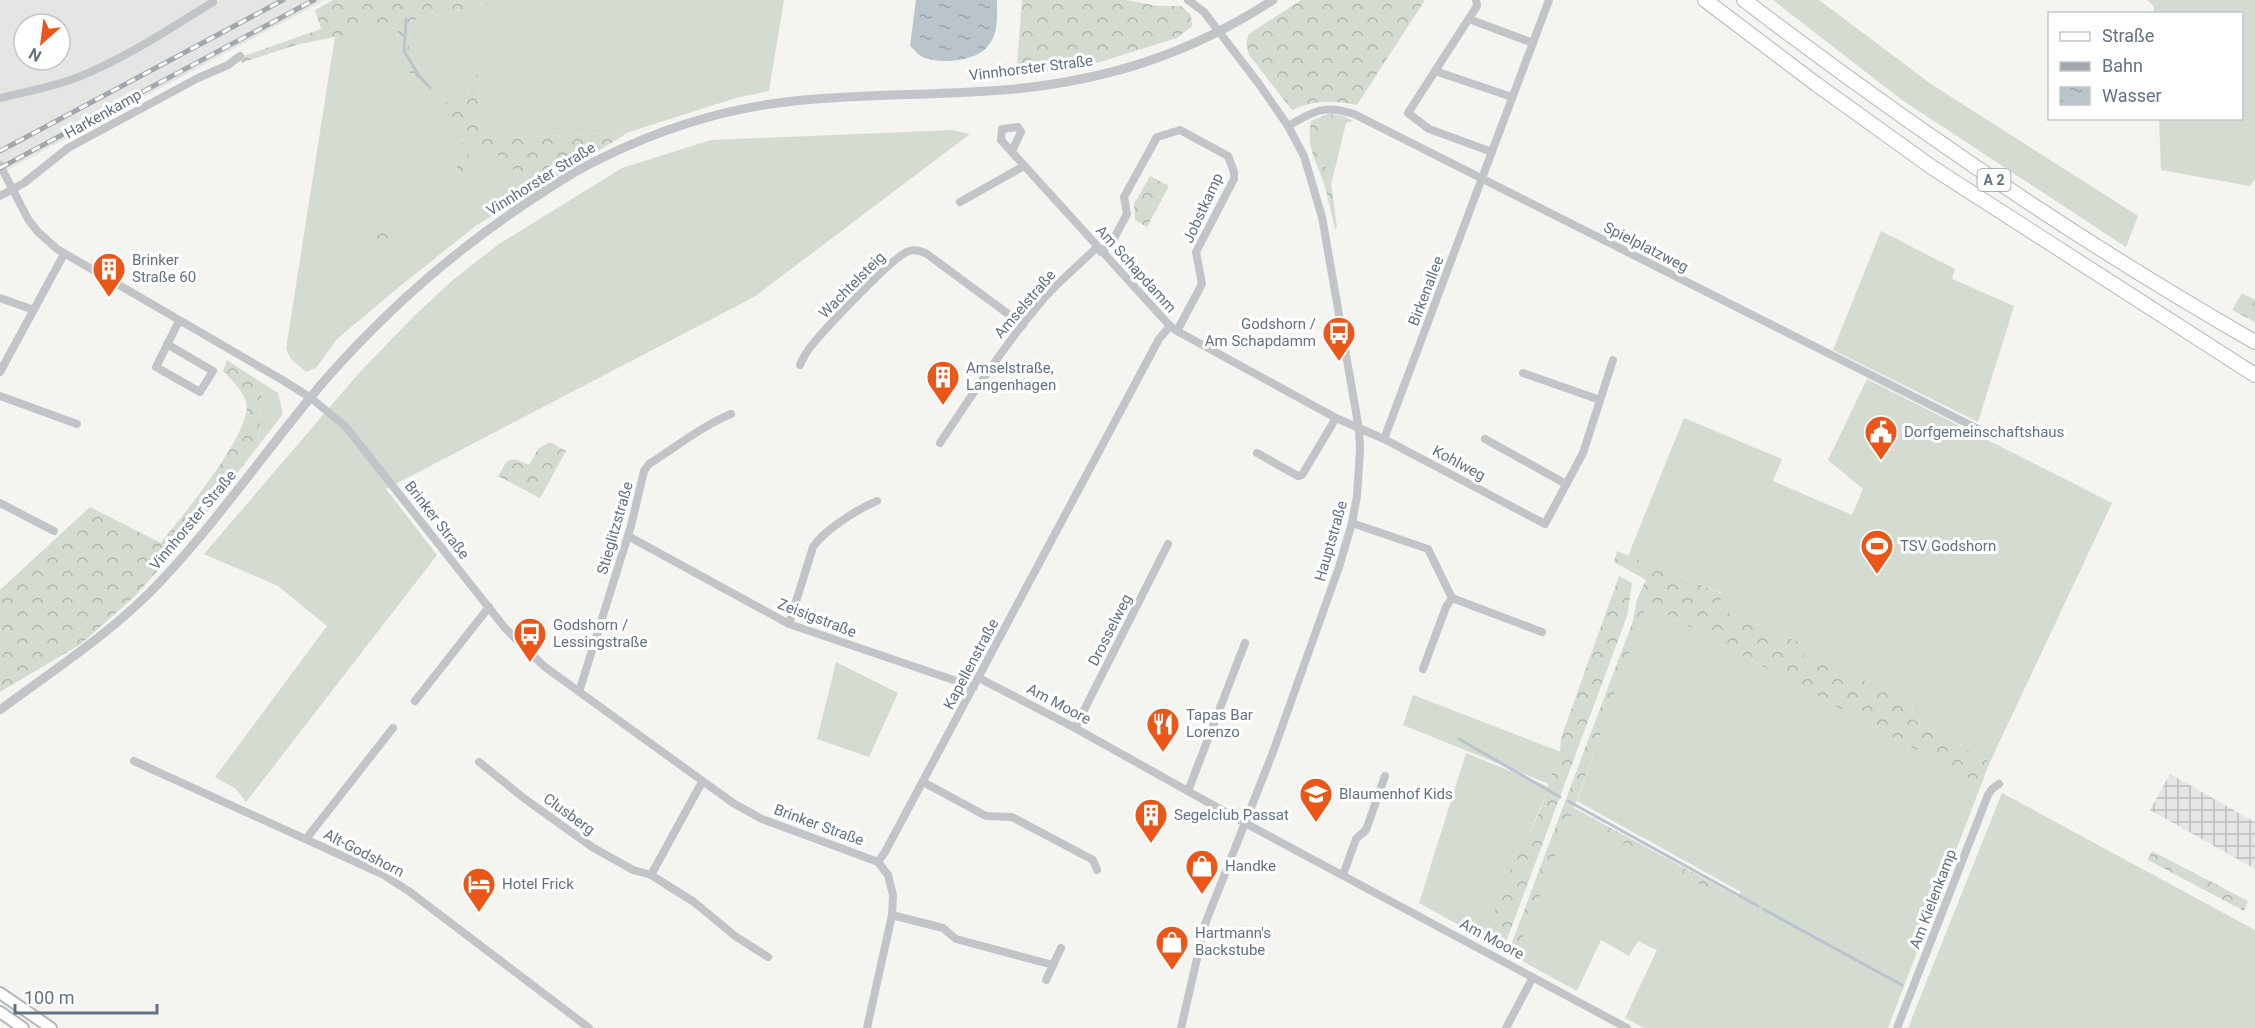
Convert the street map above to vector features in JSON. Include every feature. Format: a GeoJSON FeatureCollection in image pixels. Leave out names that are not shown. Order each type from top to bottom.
{"type":"FeatureCollection","features":[{"type":"Feature","properties":{"kind":"highway","name":"A 2"},"geometry":{"type":"LineString","coordinates":[[1705,0],[1933,168],[2198,337],[2255,368]]}},
{"type":"Feature","properties":{"kind":"highway","name":"A 2"},"geometry":{"type":"LineString","coordinates":[[1744,0],[1945,148],[2050,217],[2255,342]]}},
{"type":"Feature","properties":{"kind":"highway"},"geometry":{"type":"LineString","coordinates":[[2198,337],[2255,375]]}},
{"type":"Feature","properties":{"kind":"main road"},"geometry":{"type":"LineString","coordinates":[[0,993],[51,1028]]}},
{"type":"Feature","properties":{"kind":"main road"},"geometry":{"type":"LineString","coordinates":[[0,1012],[23,1028]]}},
{"type":"Feature","properties":{"kind":"street","name":"Hauptstraße"},"geometry":{"type":"LineString","coordinates":[[1181,1028],[1205,924],[1245,823],[1339,567],[1352,523],[1360,474],[1359,429],[1317,197],[1304,156],[1288,126],[1220,33],[1204,12],[1188,0]]}},
{"type":"Feature","properties":{"kind":"street","name":"Vinnhorster Straße"},"geometry":{"type":"LineString","coordinates":[[0,710],[112,628],[156,586],[195,543],[311,398],[405,296],[427,276],[489,229],[553,185],[602,158],[701,119],[790,101],[1006,90],[1075,80],[1120,70],[1158,58],[1220,33],[1272,0]]}},
{"type":"Feature","properties":{"kind":"street"},"geometry":{"type":"LineString","coordinates":[[1476,0],[1477,6],[1469,20],[1408,113],[1429,129],[1492,152]]}},
{"type":"Feature","properties":{"kind":"street","name":"Birkenallee"},"geometry":{"type":"LineString","coordinates":[[1384,439],[1549,0]]}},
{"type":"Feature","properties":{"kind":"street"},"geometry":{"type":"LineString","coordinates":[[0,98],[39,89],[92,71],[133,50],[213,2]]}},
{"type":"Feature","properties":{"kind":"street"},"geometry":{"type":"LineString","coordinates":[[1469,20],[1533,43]]}},
{"type":"Feature","properties":{"kind":"street","name":"Harkenkamp"},"geometry":{"type":"LineString","coordinates":[[0,196],[68,148],[198,78],[228,66],[240,56]]}},
{"type":"Feature","properties":{"kind":"street"},"geometry":{"type":"LineString","coordinates":[[1435,70],[1512,97]]}},
{"type":"Feature","properties":{"kind":"street","name":"Spielplatzweg"},"geometry":{"type":"LineString","coordinates":[[1288,126],[1324,108],[1339,109],[1354,114],[1989,435]]}},
{"type":"Feature","properties":{"kind":"street","name":"Jobstkamp"},"geometry":{"type":"LineString","coordinates":[[1099,250],[1112,242],[1127,214],[1124,197],[1157,137],[1180,130],[1228,156],[1234,179],[1196,252],[1202,284],[1177,331]]}},
{"type":"Feature","properties":{"kind":"street","name":"Am Schapdamm"},"geometry":{"type":"LineString","coordinates":[[1012,151],[1170,326],[1359,429]]}},
{"type":"Feature","properties":{"kind":"street","name":"Brinker Straße"},"geometry":{"type":"LineString","coordinates":[[0,165],[11,190],[38,232],[64,254],[311,398],[346,427],[505,628],[545,668],[733,803],[762,819],[878,862]]}},
{"type":"Feature","properties":{"kind":"street"},"geometry":{"type":"LineString","coordinates":[[960,202],[1024,166]]}},
{"type":"Feature","properties":{"kind":"street","name":"Amselstraße"},"geometry":{"type":"LineString","coordinates":[[940,443],[988,370],[1023,325],[1056,286],[1099,250]]}},
{"type":"Feature","properties":{"kind":"street","name":"Wachtelsteig"},"geometry":{"type":"LineString","coordinates":[[800,365],[810,346],[862,292],[900,256],[909,251],[927,254],[1023,325]]}},
{"type":"Feature","properties":{"kind":"street"},"geometry":{"type":"LineString","coordinates":[[0,372],[64,254]]}},
{"type":"Feature","properties":{"kind":"street"},"geometry":{"type":"LineString","coordinates":[[0,298],[34,310]]}},
{"type":"Feature","properties":{"kind":"street"},"geometry":{"type":"LineString","coordinates":[[167,344],[213,371],[200,392],[156,368],[167,344],[179,321]]}},
{"type":"Feature","properties":{"kind":"street","name":"Kapellenstraße"},"geometry":{"type":"LineString","coordinates":[[878,862],[923,783],[1159,339],[1170,326]]}},
{"type":"Feature","properties":{"kind":"street"},"geometry":{"type":"LineString","coordinates":[[1485,439],[1566,484],[1583,453],[1613,360]]}},
{"type":"Feature","properties":{"kind":"street"},"geometry":{"type":"LineString","coordinates":[[1523,373],[1600,400]]}},
{"type":"Feature","properties":{"kind":"street"},"geometry":{"type":"LineString","coordinates":[[0,396],[77,424]]}},
{"type":"Feature","properties":{"kind":"street","name":"Stieglitzstraße"},"geometry":{"type":"LineString","coordinates":[[579,692],[628,536],[644,471],[649,464],[717,420],[731,414]]}},
{"type":"Feature","properties":{"kind":"street"},"geometry":{"type":"LineString","coordinates":[[1257,453],[1298,476],[1302,475],[1336,418]]}},
{"type":"Feature","properties":{"kind":"street","name":"Kohlweg"},"geometry":{"type":"LineString","coordinates":[[1359,429],[1384,439],[1545,524],[1566,484]]}},
{"type":"Feature","properties":{"kind":"street"},"geometry":{"type":"LineString","coordinates":[[789,624],[813,547],[819,538],[877,501]]}},
{"type":"Feature","properties":{"kind":"street"},"geometry":{"type":"LineString","coordinates":[[0,502],[54,531]]}},
{"type":"Feature","properties":{"kind":"street"},"geometry":{"type":"LineString","coordinates":[[1352,523],[1428,549],[1452,598],[1542,632]]}},
{"type":"Feature","properties":{"kind":"street","name":"Zeisigstraße"},"geometry":{"type":"LineString","coordinates":[[628,536],[789,624],[974,687]]}},
{"type":"Feature","properties":{"kind":"street","name":"Drosselweg"},"geometry":{"type":"LineString","coordinates":[[1076,728],[1168,544]]}},
{"type":"Feature","properties":{"kind":"street"},"geometry":{"type":"LineString","coordinates":[[1423,669],[1446,607],[1452,598]]}},
{"type":"Feature","properties":{"kind":"street"},"geometry":{"type":"LineString","coordinates":[[415,701],[489,607]]}},
{"type":"Feature","properties":{"kind":"street"},"geometry":{"type":"LineString","coordinates":[[1188,790],[1245,643]]}},
{"type":"Feature","properties":{"kind":"street","name":"Am Moore"},"geometry":{"type":"LineString","coordinates":[[979,678],[1076,728],[1245,823],[1627,1028]]}},
{"type":"Feature","properties":{"kind":"street","name":"Vinnhorster Straße"},"geometry":{"type":"LineString","coordinates":[[0,703],[28,689]]}},
{"type":"Feature","properties":{"kind":"street"},"geometry":{"type":"LineString","coordinates":[[306,839],[393,728]]}},
{"type":"Feature","properties":{"kind":"street","name":"Alt-Godshorn"},"geometry":{"type":"LineString","coordinates":[[134,761],[382,874],[410,892],[589,1028]]}},
{"type":"Feature","properties":{"kind":"street","name":"Clusberg"},"geometry":{"type":"LineString","coordinates":[[479,762],[525,799],[592,847],[633,870],[651,875],[694,902],[735,936],[768,957]]}},
{"type":"Feature","properties":{"kind":"street"},"geometry":{"type":"LineString","coordinates":[[1343,876],[1356,839],[1366,830],[1385,776]]}},
{"type":"Feature","properties":{"kind":"street"},"geometry":{"type":"LineString","coordinates":[[651,875],[702,782]]}},
{"type":"Feature","properties":{"kind":"street"},"geometry":{"type":"LineString","coordinates":[[923,783],[986,816],[1012,817],[1093,860],[1097,870]]}},
{"type":"Feature","properties":{"kind":"street","name":"Am Kielenkamp"},"geometry":{"type":"LineString","coordinates":[[1897,1028],[1988,795],[1998,784]]}},
{"type":"Feature","properties":{"kind":"street"},"geometry":{"type":"LineString","coordinates":[[867,1028],[892,915],[893,895],[888,875],[878,862]]}},
{"type":"Feature","properties":{"kind":"street"},"geometry":{"type":"LineString","coordinates":[[892,915],[943,928],[956,939],[1053,965]]}},
{"type":"Feature","properties":{"kind":"street"},"geometry":{"type":"LineString","coordinates":[[1046,980],[1061,948]]}},
{"type":"Feature","properties":{"kind":"street"},"geometry":{"type":"LineString","coordinates":[[1506,1028],[1533,977]]}},
{"type":"Feature","properties":{"kind":"shaded area"},"geometry":{"type":"Polygon","coordinates":[[[0,0],[325,0],[0,174],[0,0]]]}},
{"type":"Feature","properties":{"kind":"shaded area"},"geometry":{"type":"Polygon","coordinates":[[[2170,774],[2255,822],[2255,869],[2150,810],[2170,774]]]}},
{"type":"Feature","properties":{"kind":"green space"},"geometry":{"type":"Polygon","coordinates":[[[333,0],[507,0],[411,21],[410,53],[428,79],[421,85],[404,66],[398,53],[397,24],[296,45],[241,63],[241,57],[321,29],[315,10],[333,0]]]}},
{"type":"Feature","properties":{"kind":"green space"},"geometry":{"type":"Polygon","coordinates":[[[507,0],[784,0],[769,91],[736,98],[629,132],[488,139],[479,108],[478,75],[465,96],[462,143],[455,175],[463,178],[473,140],[507,161],[530,193],[477,225],[399,287],[337,339],[316,368],[306,372],[291,359],[286,349],[335,36],[397,24],[398,53],[428,79],[410,53],[411,21],[507,0]]]}},
{"type":"Feature","properties":{"kind":"green space"},"geometry":{"type":"Polygon","coordinates":[[[1022,0],[1126,0],[1158,6],[1181,6],[1191,15],[1192,26],[1177,38],[1100,62],[1016,77],[1022,0]]]}},
{"type":"Feature","properties":{"kind":"green space"},"geometry":{"type":"Polygon","coordinates":[[[1301,0],[1425,0],[1357,105],[1324,102],[1308,104],[1292,110],[1249,55],[1246,43],[1249,34],[1301,0]]]}},
{"type":"Feature","properties":{"kind":"green space"},"geometry":{"type":"Polygon","coordinates":[[[1773,0],[1819,0],[1931,84],[2138,216],[2126,247],[1902,100],[1773,0]]]}},
{"type":"Feature","properties":{"kind":"green space"},"geometry":{"type":"Polygon","coordinates":[[[2147,0],[2255,0],[2255,179],[2250,186],[2161,170],[2159,120],[2243,120],[2243,12],[2154,12],[2154,6],[2147,0]]]}},
{"type":"Feature","properties":{"kind":"green space"},"geometry":{"type":"Polygon","coordinates":[[[478,74],[479,108],[488,139],[629,132],[530,193],[507,161],[473,140],[463,178],[455,176],[463,139],[442,103],[463,100],[473,79],[478,74]]]}},
{"type":"Feature","properties":{"kind":"green space"},"geometry":{"type":"Polygon","coordinates":[[[1328,114],[1341,115],[1322,131],[1317,157],[1322,166],[1329,168],[1337,227],[1335,229],[1310,138],[1311,121],[1328,114]]]}},
{"type":"Feature","properties":{"kind":"green space"},"geometry":{"type":"Polygon","coordinates":[[[1341,115],[1353,121],[1346,123],[1331,185],[1329,169],[1322,166],[1317,157],[1322,131],[1341,115]]]}},
{"type":"Feature","properties":{"kind":"green space"},"geometry":{"type":"Polygon","coordinates":[[[952,130],[970,134],[754,297],[386,489],[437,555],[246,802],[235,788],[215,777],[327,626],[278,586],[204,554],[359,373],[414,316],[454,279],[499,244],[622,168],[711,140],[952,130]]]}},
{"type":"Feature","properties":{"kind":"green space"},"geometry":{"type":"Polygon","coordinates":[[[1150,176],[1169,186],[1147,227],[1135,220],[1134,204],[1150,176]]]}},
{"type":"Feature","properties":{"kind":"green space"},"geometry":{"type":"Polygon","coordinates":[[[371,228],[406,236],[405,246],[389,245],[369,236],[371,228]]]}},
{"type":"Feature","properties":{"kind":"green space"},"geometry":{"type":"Polygon","coordinates":[[[1881,231],[1955,269],[1952,279],[2014,306],[1978,422],[1833,350],[1881,231]]]}},
{"type":"Feature","properties":{"kind":"green space"},"geometry":{"type":"Polygon","coordinates":[[[2242,293],[2255,300],[2255,322],[2232,310],[2242,293]]]}},
{"type":"Feature","properties":{"kind":"green space"},"geometry":{"type":"Polygon","coordinates":[[[227,360],[262,383],[259,445],[192,532],[135,596],[81,644],[0,692],[0,590],[90,507],[161,543],[214,474],[239,432],[246,414],[244,397],[223,371],[227,360]]]}},
{"type":"Feature","properties":{"kind":"green space","name":"TSV Godshorn"},"geometry":{"type":"Polygon","coordinates":[[[1867,379],[2112,503],[1990,762],[1912,719],[1913,700],[1802,656],[1806,645],[1717,608],[1722,593],[1628,556],[1684,418],[1782,459],[1773,481],[1852,515],[1863,489],[1828,460],[1867,379]]]}},
{"type":"Feature","properties":{"kind":"green space"},"geometry":{"type":"Polygon","coordinates":[[[262,383],[278,393],[283,414],[259,445],[262,383]]]}},
{"type":"Feature","properties":{"kind":"green space"},"geometry":{"type":"Polygon","coordinates":[[[550,442],[566,451],[540,498],[498,476],[507,461],[515,459],[529,465],[538,449],[550,442]]]}},
{"type":"Feature","properties":{"kind":"green space"},"geometry":{"type":"Polygon","coordinates":[[[1617,551],[1723,594],[1717,608],[1806,645],[1803,656],[1913,700],[1912,719],[1990,762],[1981,785],[1655,608],[1644,611],[1574,808],[1738,897],[1735,903],[1571,816],[1515,957],[1508,953],[1633,621],[1637,599],[1646,580],[1614,562],[1617,551]]]}},
{"type":"Feature","properties":{"kind":"green space"},"geometry":{"type":"Polygon","coordinates":[[[1619,576],[1632,583],[1627,616],[1503,950],[1487,941],[1499,897],[1541,808],[1559,756],[1561,738],[1619,576]]]}},
{"type":"Feature","properties":{"kind":"green space"},"geometry":{"type":"Polygon","coordinates":[[[1655,608],[1981,785],[1888,1028],[1644,1028],[1625,1018],[1657,950],[1638,941],[1629,956],[1601,940],[1577,991],[1515,957],[1571,815],[1735,903],[1741,892],[1577,801],[1643,611],[1655,608]]]}},
{"type":"Feature","properties":{"kind":"green space"},"geometry":{"type":"Polygon","coordinates":[[[836,662],[898,693],[869,757],[817,739],[836,662]]]}},
{"type":"Feature","properties":{"kind":"green space"},"geometry":{"type":"Polygon","coordinates":[[[1413,695],[1561,752],[1549,784],[1403,725],[1413,695]]]}},
{"type":"Feature","properties":{"kind":"green space"},"geometry":{"type":"Polygon","coordinates":[[[1466,753],[1549,787],[1522,850],[1504,884],[1487,941],[1419,903],[1466,753]]]}},
{"type":"Feature","properties":{"kind":"green space"},"geometry":{"type":"Polygon","coordinates":[[[2002,793],[2255,930],[2255,1028],[1908,1028],[2002,793]]]}},
{"type":"Feature","properties":{"kind":"green space"},"geometry":{"type":"Polygon","coordinates":[[[2152,851],[2248,901],[2244,911],[2148,860],[2152,851]]]}},
{"type":"Feature","properties":{"kind":"water"},"geometry":{"type":"Polygon","coordinates":[[[916,0],[997,0],[997,24],[992,41],[975,56],[966,59],[946,61],[921,56],[910,46],[916,0]]]}},
{"type":"Feature","properties":{"kind":"waterway"},"geometry":{"type":"LineString","coordinates":[[406,19],[404,51],[419,76],[430,88]]}},
{"type":"Feature","properties":{"kind":"waterway"},"geometry":{"type":"LineString","coordinates":[[1459,739],[1560,797]]}},
{"type":"Feature","properties":{"kind":"waterway"},"geometry":{"type":"LineString","coordinates":[[1568,801],[1758,906]]}},
{"type":"Feature","properties":{"kind":"waterway"},"geometry":{"type":"LineString","coordinates":[[1763,909],[1902,985]]}},
{"type":"Feature","properties":{"kind":"railway"},"geometry":{"type":"LineString","coordinates":[[0,151],[283,0]]}},
{"type":"Feature","properties":{"kind":"railway"},"geometry":{"type":"LineString","coordinates":[[0,168],[314,0]]}},
{"type":"Feature","properties":{"kind":"place","name":"Brinker Straße 60"},"geometry":{"type":"Point","coordinates":[109,298]}},
{"type":"Feature","properties":{"kind":"place","name":"Godshorn / Am Schapdamm"},"geometry":{"type":"Point","coordinates":[1339,362]}},
{"type":"Feature","properties":{"kind":"place","name":"Amselstraße, Langenhagen"},"geometry":{"type":"Point","coordinates":[943,406]}},
{"type":"Feature","properties":{"kind":"place","name":"Dorfgemeinschaftshaus"},"geometry":{"type":"Point","coordinates":[1881,461]}},
{"type":"Feature","properties":{"kind":"place","name":"TSV Godshorn"},"geometry":{"type":"Point","coordinates":[1877,575]}},
{"type":"Feature","properties":{"kind":"place","name":"Godshorn / Lessingstraße"},"geometry":{"type":"Point","coordinates":[530,663]}},
{"type":"Feature","properties":{"kind":"place","name":"Tapas Bar Lorenzo"},"geometry":{"type":"Point","coordinates":[1163,753]}},
{"type":"Feature","properties":{"kind":"place","name":"Blaumenhof Kids"},"geometry":{"type":"Point","coordinates":[1316,823]}},
{"type":"Feature","properties":{"kind":"place","name":"Segelclub Passat"},"geometry":{"type":"Point","coordinates":[1151,844]}},
{"type":"Feature","properties":{"kind":"place","name":"Handke"},"geometry":{"type":"Point","coordinates":[1202,895]}},
{"type":"Feature","properties":{"kind":"place","name":"Hotel Frick"},"geometry":{"type":"Point","coordinates":[479,913]}},
{"type":"Feature","properties":{"kind":"place","name":"Hartmann's Backstube"},"geometry":{"type":"Point","coordinates":[1172,971]}}]}
